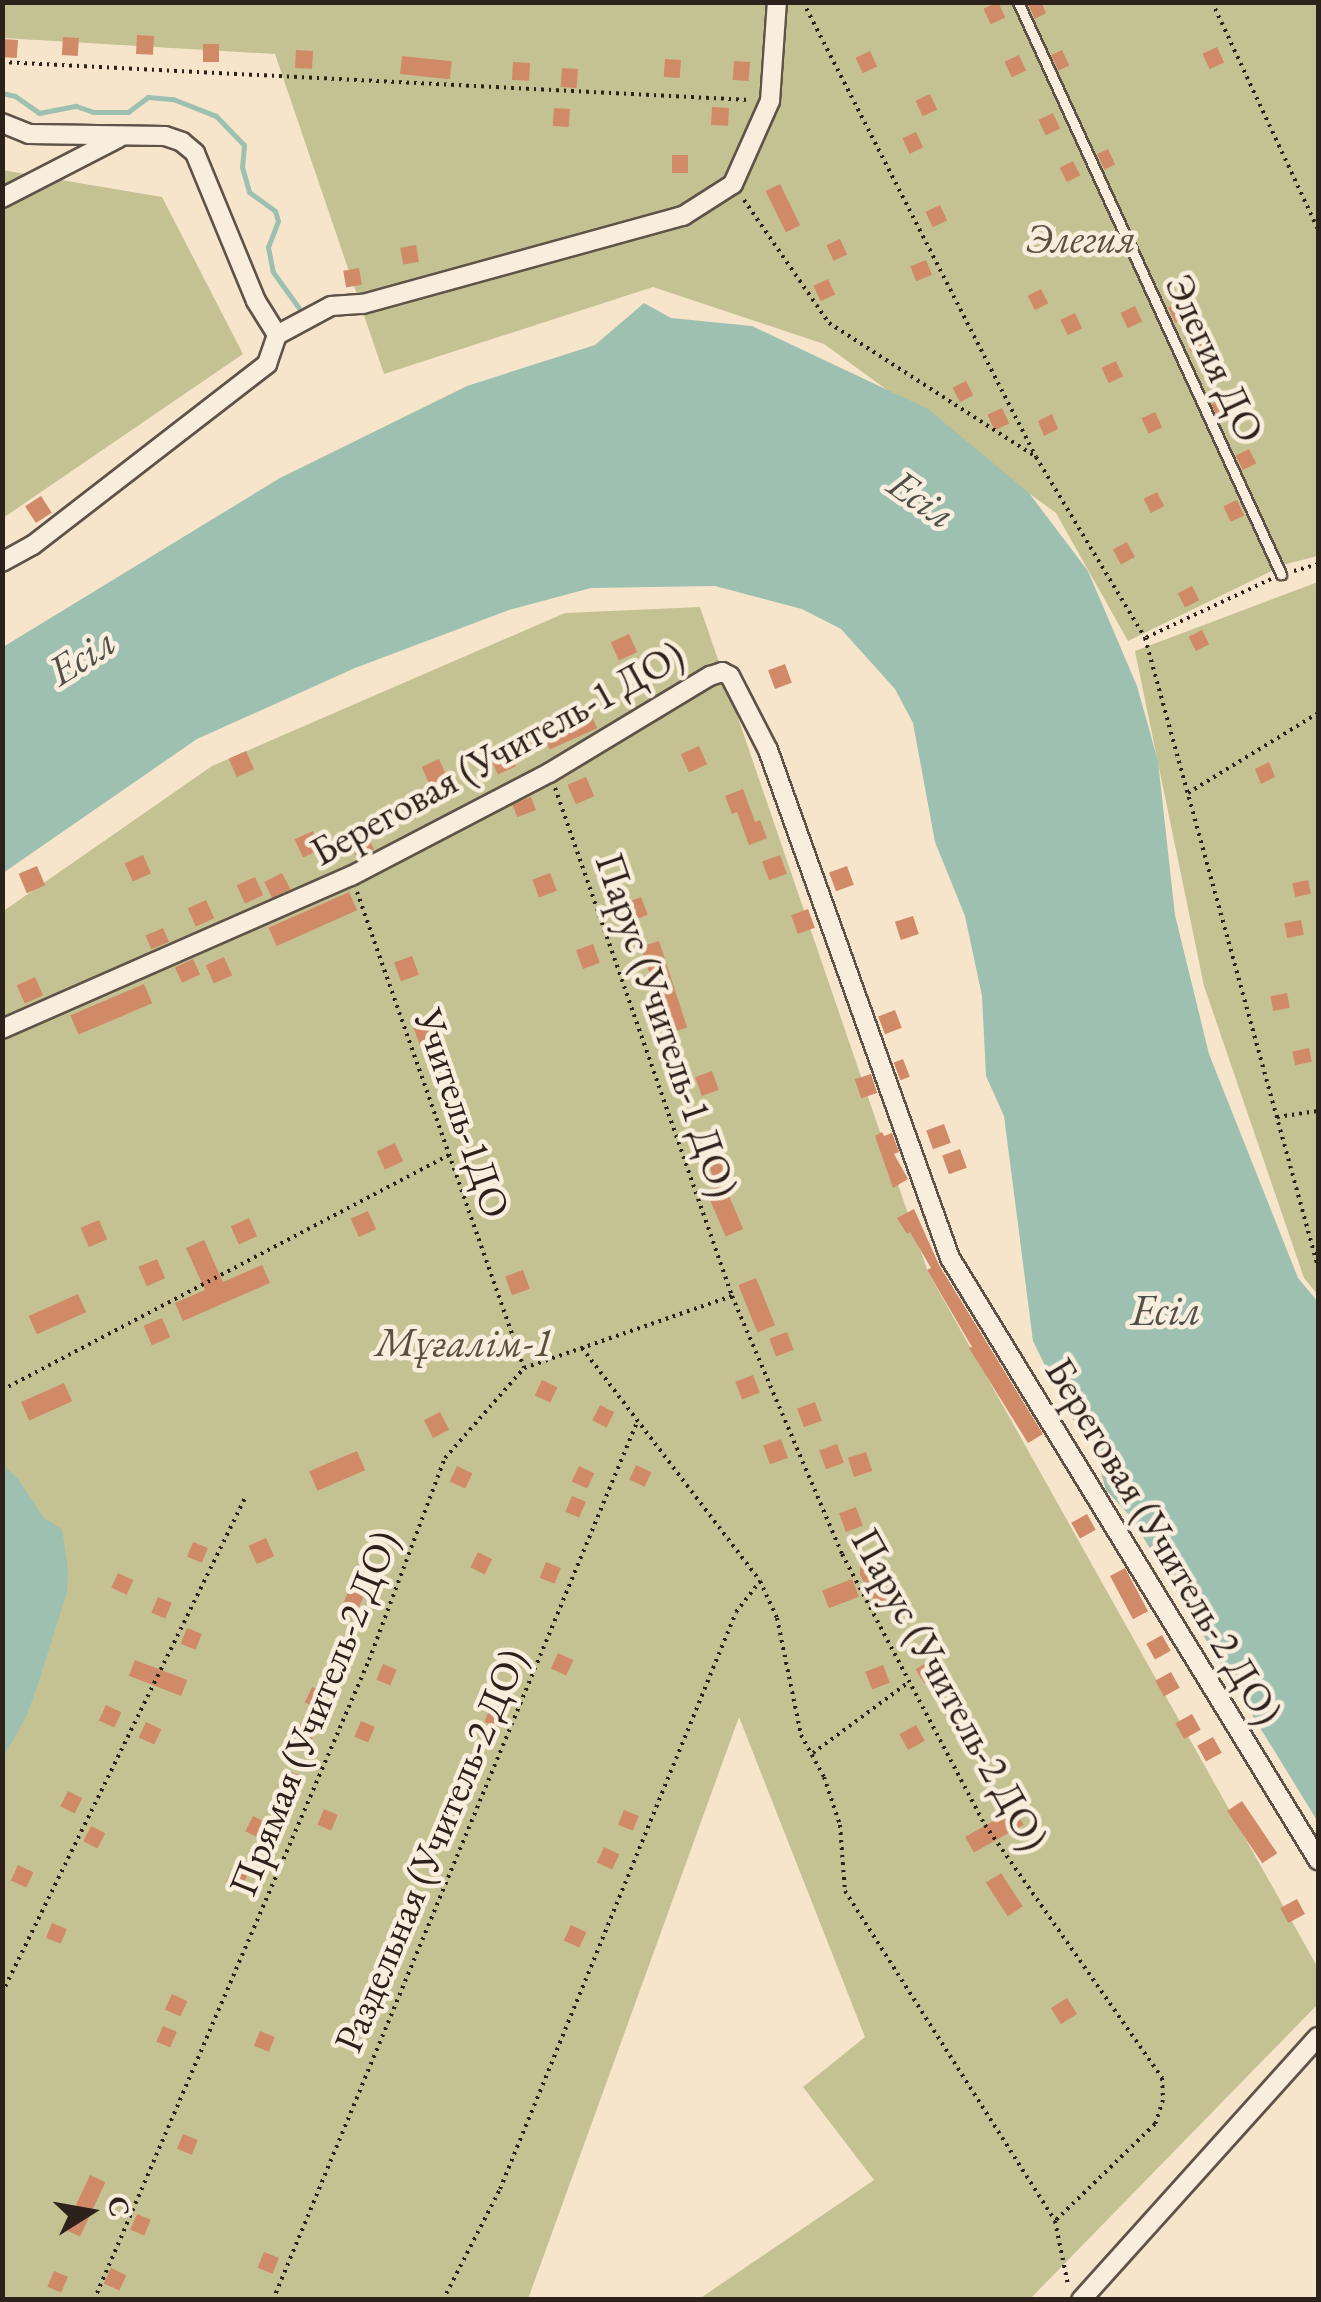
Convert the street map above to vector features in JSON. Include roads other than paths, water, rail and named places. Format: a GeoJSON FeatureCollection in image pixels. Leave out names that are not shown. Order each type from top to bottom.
{"type":"FeatureCollection","features":[{"type":"Feature","properties":{"kind":"street"},"geometry":{"type":"LineString","coordinates":[[2,562],[33,545],[267,364],[277,335],[331,306],[364,304],[683,216],[732,184],[770,102],[777,2]]}},
{"type":"Feature","properties":{"kind":"street"},"geometry":{"type":"LineString","coordinates":[[2,123],[29,134],[165,136],[182,142],[195,154],[256,300],[277,335]]}},
{"type":"Feature","properties":{"kind":"street"},"geometry":{"type":"LineString","coordinates":[[2,198],[118,138]]}},
{"type":"Feature","properties":{"kind":"street","name":"Береговая (Учитель-1 ДО)"},"geometry":{"type":"LineString","coordinates":[[2,1028],[352,876],[549,774],[722,672],[730,676],[768,750],[950,1258]]}},
{"type":"Feature","properties":{"kind":"street","name":"Береговая (Учитель-2 ДО)"},"geometry":{"type":"LineString","coordinates":[[950,1258],[1318,1860]]}},
{"type":"Feature","properties":{"kind":"street"},"geometry":{"type":"LineString","coordinates":[[1081,2300],[1318,2038]]}},
{"type":"Feature","properties":{"kind":"lane","name":"Элегия ДО"},"geometry":{"type":"LineString","coordinates":[[1018,2],[1282,574]]}},
{"type":"Feature","properties":{"kind":"water","name":"Есіл"},"geometry":{"type":"Polygon","coordinates":[[[644,303],[671,318],[752,326],[928,409],[1029,493],[1088,571],[1137,686],[1158,761],[1175,915],[1209,1054],[1298,1278],[1318,1302],[1318,1822],[1130,1516],[1106,1490],[1093,1446],[1068,1413],[1033,1341],[1004,1116],[986,1076],[982,996],[965,916],[935,842],[913,723],[895,689],[841,629],[802,609],[715,586],[591,588],[509,610],[355,668],[197,739],[3,873],[3,647],[280,478],[467,386],[595,345],[644,303]]]}},
{"type":"Feature","properties":{"kind":"water"},"geometry":{"type":"Polygon","coordinates":[[[3,1465],[19,1480],[44,1518],[62,1529],[68,1569],[67,1592],[39,1681],[27,1715],[3,1758],[3,1465]]]}},
{"type":"Feature","properties":{"kind":"waterway"},"geometry":{"type":"LineString","coordinates":[[2,93],[15,96],[39,113],[76,106],[93,112],[128,112],[148,97],[173,99],[216,116],[244,145],[242,167],[249,192],[275,211],[278,221],[268,247],[273,272],[299,308]]}},
{"type":"Feature","properties":{"kind":"park label","name":"Элегия"},"geometry":{"type":"Point","coordinates":[1081,238]}},
{"type":"Feature","properties":{"kind":"park label","name":"Мұғалім-1"},"geometry":{"type":"Point","coordinates":[464,1342]}}]}
